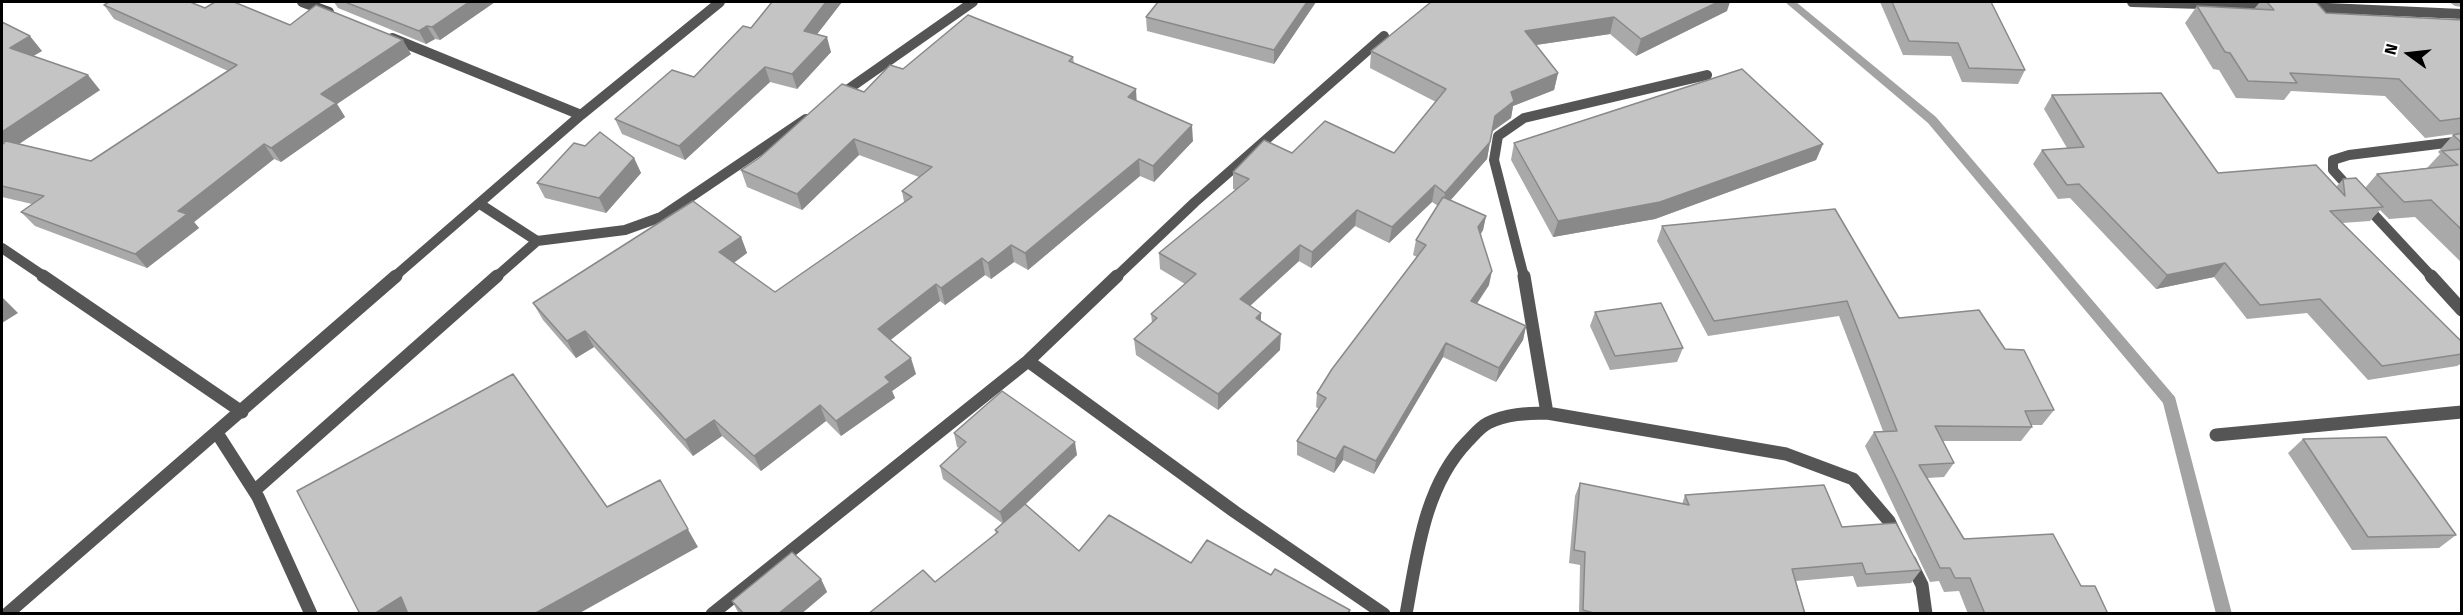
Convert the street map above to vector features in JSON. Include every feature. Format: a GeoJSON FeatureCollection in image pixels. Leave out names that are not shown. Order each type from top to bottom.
{"type":"FeatureCollection","features":[{"type":"Feature","properties":{"kind":"street"},"geometry":{"type":"LineString","coordinates":[[302,2],[334,15]]}},
{"type":"Feature","properties":{"kind":"street"},"geometry":{"type":"LineString","coordinates":[[7,614],[217,434],[581,115],[720,2]]}},
{"type":"Feature","properties":{"kind":"street"},"geometry":{"type":"LineString","coordinates":[[254,491],[537,242],[625,230],[661,217],[973,2]]}},
{"type":"Feature","properties":{"kind":"street"},"geometry":{"type":"LineString","coordinates":[[2133,2],[2283,6]]}},
{"type":"Feature","properties":{"kind":"street"},"geometry":{"type":"LineString","coordinates":[[2295,7],[2462,14]]}},
{"type":"Feature","properties":{"kind":"street"},"geometry":{"type":"LineString","coordinates":[[377,32],[581,115]]}},
{"type":"Feature","properties":{"kind":"street"},"geometry":{"type":"LineString","coordinates":[[712,614],[1028,361],[1195,202],[1384,36]]}},
{"type":"Feature","properties":{"kind":"street"},"geometry":{"type":"LineString","coordinates":[[1547,413],[1523,272],[1494,160],[1498,136],[1524,118],[1707,75]]}},
{"type":"Feature","properties":{"kind":"street"},"geometry":{"type":"LineString","coordinates":[[2462,141],[2349,155],[2333,160],[2333,170],[2462,310]]}},
{"type":"Feature","properties":{"kind":"street"},"geometry":{"type":"LineString","coordinates":[[480,204],[537,242]]}},
{"type":"Feature","properties":{"kind":"street"},"geometry":{"type":"LineString","coordinates":[[2,248],[242,412]]}},
{"type":"Feature","properties":{"kind":"street"},"geometry":{"type":"LineString","coordinates":[[1028,361],[1235,512],[1384,614]]}},
{"type":"Feature","properties":{"kind":"street"},"geometry":{"type":"LineString","coordinates":[[2217,435],[2462,412]]}},
{"type":"Feature","properties":{"kind":"street"},"geometry":{"type":"LineString","coordinates":[[1406,614],[1422,534],[1441,477],[1460,447],[1486,424],[1522,414],[1547,413],[1786,454],[1853,479],[1889,521],[1922,585],[1926,614]]}},
{"type":"Feature","properties":{"kind":"street"},"geometry":{"type":"LineString","coordinates":[[217,434],[235,455],[254,491],[311,614]]}},
{"type":"Feature","properties":{"kind":"building"},"geometry":{"type":"Polygon","coordinates":[[[109,2],[190,2],[205,8],[215,2],[234,2],[290,25],[316,5],[403,40],[321,94],[336,103],[271,148],[264,144],[178,211],[187,214],[135,254],[21,212],[44,196],[2,186],[2,145],[6,141],[91,161],[237,65],[104,5],[109,2]]]}},
{"type":"Feature","properties":{"kind":"building"},"geometry":{"type":"Polygon","coordinates":[[[345,2],[469,2],[432,27],[427,26],[419,31],[345,2]]]}},
{"type":"Feature","properties":{"kind":"building"},"geometry":{"type":"Polygon","coordinates":[[[772,2],[826,2],[804,31],[827,37],[792,74],[765,67],[679,146],[615,119],[672,70],[694,77],[743,26],[751,28],[772,2]]]}},
{"type":"Feature","properties":{"kind":"building"},"geometry":{"type":"Polygon","coordinates":[[[1158,2],[1307,2],[1274,50],[1146,17],[1158,2]]]}},
{"type":"Feature","properties":{"kind":"building"},"geometry":{"type":"Polygon","coordinates":[[[1431,2],[1718,2],[1641,39],[1614,17],[1525,31],[1558,73],[1511,92],[1514,101],[1495,116],[1490,142],[1445,193],[1435,185],[1392,227],[1357,210],[1312,252],[1300,245],[1240,299],[1261,313],[1256,318],[1281,334],[1218,394],[1134,339],[1157,318],[1151,314],[1196,274],[1159,253],[1249,179],[1233,172],[1264,140],[1292,153],[1325,121],[1394,153],[1446,89],[1371,51],[1431,2]]]}},
{"type":"Feature","properties":{"kind":"building"},"geometry":{"type":"Polygon","coordinates":[[[1892,2],[1991,2],[2025,70],[1969,68],[1958,43],[1909,41],[1892,2]]]}},
{"type":"Feature","properties":{"kind":"building"},"geometry":{"type":"Polygon","coordinates":[[[2267,2],[2316,2],[2326,13],[2462,20],[2462,118],[2440,121],[2399,79],[2290,73],[2297,83],[2248,81],[2230,53],[2225,52],[2197,6],[2274,10],[2267,2]]]}},
{"type":"Feature","properties":{"kind":"building"},"geometry":{"type":"Polygon","coordinates":[[[968,15],[1073,57],[1069,61],[1136,89],[1128,97],[1192,125],[1153,166],[1139,159],[1025,253],[1011,245],[988,263],[982,258],[941,288],[936,284],[878,329],[911,358],[885,377],[890,382],[836,421],[820,405],[754,456],[714,420],[685,440],[585,331],[567,341],[533,303],[693,201],[741,237],[719,252],[775,292],[912,197],[902,191],[932,167],[854,139],[797,194],[741,170],[759,158],[842,84],[864,92],[890,65],[903,69],[968,15]]]}},
{"type":"Feature","properties":{"kind":"building"},"geometry":{"type":"Polygon","coordinates":[[[2,22],[30,36],[10,48],[88,75],[2,132],[2,22]]]}},
{"type":"Feature","properties":{"kind":"building"},"geometry":{"type":"Polygon","coordinates":[[[1742,69],[1823,144],[1660,202],[1558,221],[1514,143],[1742,69]]]}},
{"type":"Feature","properties":{"kind":"building"},"geometry":{"type":"Polygon","coordinates":[[[2161,93],[2218,173],[2316,165],[2345,196],[2343,179],[2356,178],[2383,207],[2330,211],[2462,342],[2462,354],[2382,366],[2320,299],[2260,305],[2225,263],[2167,275],[2079,184],[2067,185],[2042,150],[2084,147],[2052,95],[2161,93]]]}},
{"type":"Feature","properties":{"kind":"building"},"geometry":{"type":"Polygon","coordinates":[[[600,132],[634,158],[599,198],[537,183],[574,143],[585,146],[600,132]]]}},
{"type":"Feature","properties":{"kind":"building"},"geometry":{"type":"Polygon","coordinates":[[[2462,133],[2462,143],[2453,135],[2462,133]]]}},
{"type":"Feature","properties":{"kind":"building"},"geometry":{"type":"Polygon","coordinates":[[[2462,149],[2462,230],[2431,200],[2404,202],[2377,174],[2458,165],[2442,151],[2462,149]]]}},
{"type":"Feature","properties":{"kind":"building"},"geometry":{"type":"Polygon","coordinates":[[[1443,197],[1486,216],[1478,227],[1492,271],[1471,301],[1526,326],[1499,368],[1446,343],[1376,461],[1344,446],[1336,459],[1297,441],[1326,398],[1317,393],[1332,369],[1426,245],[1416,240],[1443,197]]]}},
{"type":"Feature","properties":{"kind":"building"},"geometry":{"type":"Polygon","coordinates":[[[1835,209],[1899,318],[1979,310],[2005,349],[2024,350],[2054,410],[2025,411],[2032,427],[1935,426],[1954,463],[1919,465],[1964,539],[2053,534],[2081,586],[2095,586],[2108,614],[1985,614],[1970,578],[1955,578],[1950,568],[1940,568],[1874,432],[1897,431],[1847,301],[1714,321],[1662,226],[1835,209]]]}},
{"type":"Feature","properties":{"kind":"building"},"geometry":{"type":"Polygon","coordinates":[[[1661,303],[1683,348],[1615,356],[1595,312],[1661,303]]]}},
{"type":"Feature","properties":{"kind":"building"},"geometry":{"type":"Polygon","coordinates":[[[513,374],[607,507],[660,480],[688,529],[534,614],[408,614],[401,597],[374,614],[360,614],[297,491],[513,374]]]}},
{"type":"Feature","properties":{"kind":"building"},"geometry":{"type":"Polygon","coordinates":[[[1002,391],[1075,442],[1000,512],[940,466],[966,442],[954,433],[1002,391]]]}},
{"type":"Feature","properties":{"kind":"building"},"geometry":{"type":"Polygon","coordinates":[[[2386,437],[2456,535],[2368,537],[2303,439],[2386,437]]]}},
{"type":"Feature","properties":{"kind":"building"},"geometry":{"type":"Polygon","coordinates":[[[1580,483],[1689,505],[1685,495],[1824,485],[1842,527],[1896,523],[1921,570],[1866,574],[1862,563],[1792,569],[1805,614],[1597,614],[1583,610],[1585,552],[1574,550],[1580,483]]]}},
{"type":"Feature","properties":{"kind":"building"},"geometry":{"type":"Polygon","coordinates":[[[1025,504],[1079,551],[1109,515],[1191,563],[1207,540],[1271,575],[1275,569],[1350,610],[1347,614],[868,614],[923,570],[935,582],[998,532],[995,530],[1025,504]]]}},
{"type":"Feature","properties":{"kind":"building"},"geometry":{"type":"Polygon","coordinates":[[[792,552],[821,579],[778,614],[744,614],[732,601],[792,552]]]}},
{"type":"Feature","properties":{"kind":"waterway"},"geometry":{"type":"LineString","coordinates":[[1790,2],[1932,120],[2170,401],[2224,614]]}}]}
